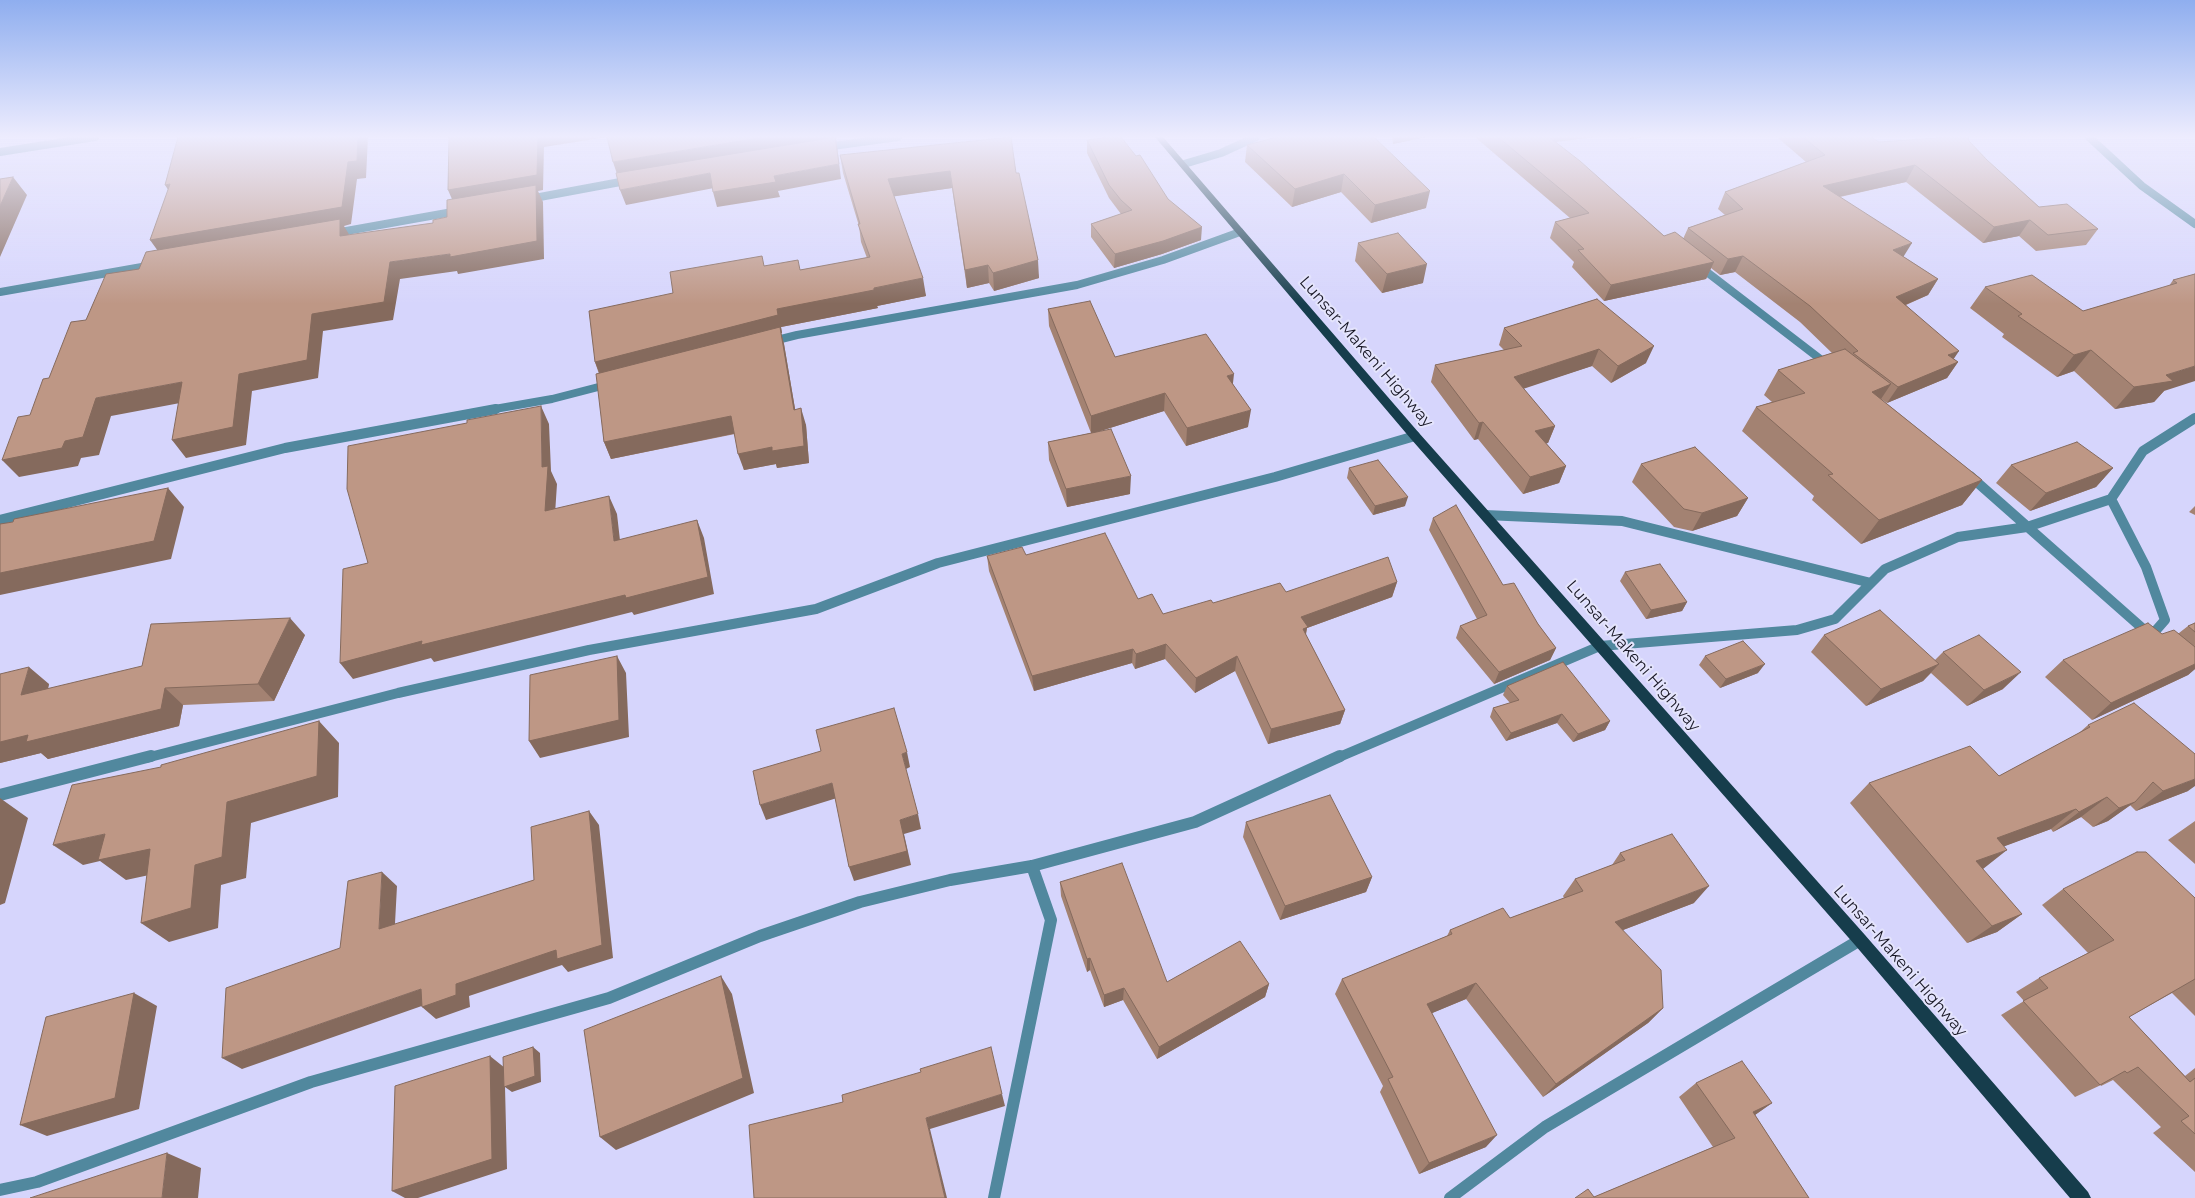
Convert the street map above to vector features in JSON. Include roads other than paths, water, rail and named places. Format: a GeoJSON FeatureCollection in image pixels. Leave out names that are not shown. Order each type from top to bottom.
{"type":"FeatureCollection","features":[{"type":"Feature","properties":{"kind":"main road","name":"Lunsar-Makeni Highway"},"geometry":{"type":"LineString","coordinates":[[1208,193],[1415,436],[1860,940],[2082,1198]]}},
{"type":"Feature","properties":{"kind":"street"},"geometry":{"type":"LineString","coordinates":[[525,199],[560,193]]}},
{"type":"Feature","properties":{"kind":"street"},"geometry":{"type":"LineString","coordinates":[[2152,193],[2195,224]]}},
{"type":"Feature","properties":{"kind":"street"},"geometry":{"type":"LineString","coordinates":[[322,236],[467,210]]}},
{"type":"Feature","properties":{"kind":"street"},"geometry":{"type":"LineString","coordinates":[[761,344],[797,335],[1077,285],[1164,260],[1240,232]]}},
{"type":"Feature","properties":{"kind":"street"},"geometry":{"type":"LineString","coordinates":[[1694,262],[1837,372]]}},
{"type":"Feature","properties":{"kind":"street"},"geometry":{"type":"LineString","coordinates":[[0,292],[166,263]]}},
{"type":"Feature","properties":{"kind":"street"},"geometry":{"type":"LineString","coordinates":[[0,520],[285,448],[552,399],[615,383]]}},
{"type":"Feature","properties":{"kind":"street"},"geometry":{"type":"LineString","coordinates":[[0,1190],[36,1182],[311,1082],[609,998],[760,936],[860,902],[950,880],[1032,866],[1195,822],[1298,774],[1600,646],[1797,630],[1835,619],[1885,569],[1958,537],[2027,526],[2111,499],[2143,451],[2195,418]]}},
{"type":"Feature","properties":{"kind":"street"},"geometry":{"type":"LineString","coordinates":[[0,795],[418,689],[589,650],[816,609],[938,563],[1275,477],[1415,436]]}},
{"type":"Feature","properties":{"kind":"street"},"geometry":{"type":"LineString","coordinates":[[1961,468],[2155,639],[2166,620],[2146,567],[2111,499]]}},
{"type":"Feature","properties":{"kind":"street"},"geometry":{"type":"LineString","coordinates":[[1485,515],[1622,521],[1871,583]]}},
{"type":"Feature","properties":{"kind":"street"},"geometry":{"type":"LineString","coordinates":[[994,1198],[1051,920],[1032,866]]}},
{"type":"Feature","properties":{"kind":"street"},"geometry":{"type":"LineString","coordinates":[[1450,1198],[1545,1127],[1860,940]]}}]}
